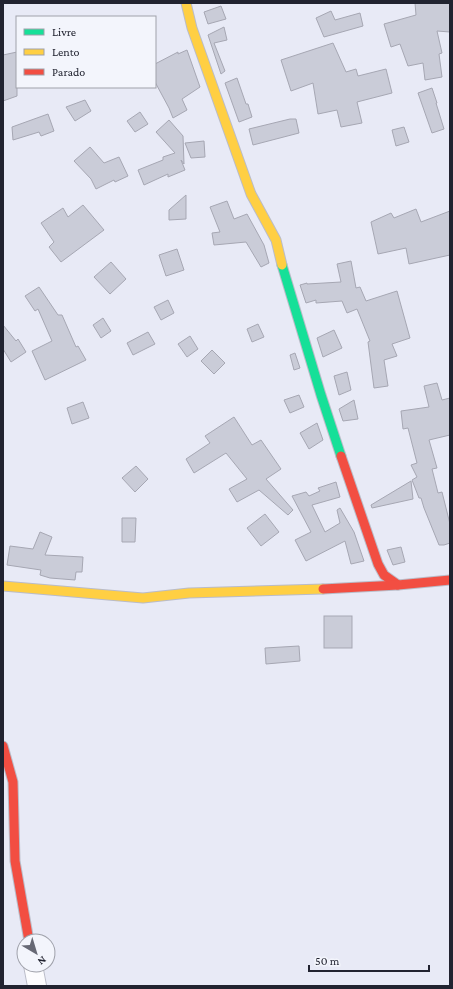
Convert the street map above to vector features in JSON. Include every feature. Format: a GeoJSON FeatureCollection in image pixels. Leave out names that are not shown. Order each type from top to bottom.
{"type":"FeatureCollection","features":[{"type":"Feature","properties":{"kind":"street"},"geometry":{"type":"LineString","coordinates":[[186,3],[194,35],[251,194],[276,240],[287,284],[321,395],[378,564],[384,575],[398,585]]}},
{"type":"Feature","properties":{"kind":"street"},"geometry":{"type":"LineString","coordinates":[[3,586],[143,598],[189,593],[342,589],[450,580]]}},
{"type":"Feature","properties":{"kind":"street"},"geometry":{"type":"LineString","coordinates":[[3,746],[13,782],[15,861],[28,933]]}},
{"type":"Feature","properties":{"kind":"street"},"geometry":{"type":"LineString","coordinates":[[35,973],[37,986]]}},
{"type":"Feature","properties":{"kind":"building"},"geometry":{"type":"Polygon","coordinates":[[[415,3],[450,3],[450,32],[437,31],[442,53],[439,54],[442,77],[425,80],[423,63],[408,66],[400,44],[391,47],[384,24],[416,15],[415,3]]]}},
{"type":"Feature","properties":{"kind":"building"},"geometry":{"type":"Polygon","coordinates":[[[221,6],[226,19],[208,24],[204,12],[221,6]]]}},
{"type":"Feature","properties":{"kind":"building"},"geometry":{"type":"Polygon","coordinates":[[[331,11],[335,20],[360,13],[363,26],[324,37],[316,18],[331,11]]]}},
{"type":"Feature","properties":{"kind":"building"},"geometry":{"type":"Polygon","coordinates":[[[224,27],[227,40],[214,43],[225,71],[221,74],[208,35],[224,27]]]}},
{"type":"Feature","properties":{"kind":"building"},"geometry":{"type":"Polygon","coordinates":[[[333,43],[346,72],[356,69],[358,76],[386,69],[392,93],[357,102],[362,123],[341,127],[337,110],[318,114],[313,83],[291,91],[281,60],[333,43]]]}},
{"type":"Feature","properties":{"kind":"building"},"geometry":{"type":"Polygon","coordinates":[[[187,50],[200,87],[182,99],[187,110],[173,118],[156,84],[156,63],[178,52],[178,54],[187,50]]]}},
{"type":"Feature","properties":{"kind":"building"},"geometry":{"type":"Polygon","coordinates":[[[16,52],[17,96],[3,101],[3,55],[16,52]]]}},
{"type":"Feature","properties":{"kind":"building"},"geometry":{"type":"Polygon","coordinates":[[[237,78],[252,117],[239,122],[225,83],[237,78]]]}},
{"type":"Feature","properties":{"kind":"building"},"geometry":{"type":"Polygon","coordinates":[[[432,88],[444,129],[432,133],[418,93],[432,88]]]}},
{"type":"Feature","properties":{"kind":"building"},"geometry":{"type":"Polygon","coordinates":[[[85,100],[91,111],[75,121],[66,107],[85,100]]]}},
{"type":"Feature","properties":{"kind":"building"},"geometry":{"type":"Polygon","coordinates":[[[140,112],[148,124],[135,132],[127,121],[140,112]]]}},
{"type":"Feature","properties":{"kind":"building"},"geometry":{"type":"Polygon","coordinates":[[[48,114],[54,131],[41,136],[39,132],[13,140],[12,127],[48,114]]]}},
{"type":"Feature","properties":{"kind":"building"},"geometry":{"type":"Polygon","coordinates":[[[290,119],[296,119],[299,133],[253,145],[249,129],[290,119]]]}},
{"type":"Feature","properties":{"kind":"building"},"geometry":{"type":"Polygon","coordinates":[[[169,120],[183,136],[184,164],[181,160],[185,170],[168,177],[168,174],[144,185],[138,170],[163,160],[163,157],[175,153],[156,132],[169,120]]]}},
{"type":"Feature","properties":{"kind":"building"},"geometry":{"type":"Polygon","coordinates":[[[404,127],[409,142],[396,146],[392,130],[404,127]]]}},
{"type":"Feature","properties":{"kind":"building"},"geometry":{"type":"Polygon","coordinates":[[[204,141],[205,157],[191,158],[185,143],[204,141]]]}},
{"type":"Feature","properties":{"kind":"building"},"geometry":{"type":"Polygon","coordinates":[[[90,147],[104,163],[119,157],[128,176],[115,182],[114,180],[96,189],[91,179],[74,161],[90,147]]]}},
{"type":"Feature","properties":{"kind":"building"},"geometry":{"type":"Polygon","coordinates":[[[186,195],[186,219],[169,220],[169,210],[186,195]]]}},
{"type":"Feature","properties":{"kind":"building"},"geometry":{"type":"Polygon","coordinates":[[[227,201],[234,219],[247,214],[264,245],[269,263],[261,267],[246,242],[214,245],[212,233],[220,232],[210,207],[227,201]]]}},
{"type":"Feature","properties":{"kind":"building"},"geometry":{"type":"Polygon","coordinates":[[[83,205],[104,230],[61,262],[49,247],[54,242],[41,223],[63,208],[68,217],[83,205]]]}},
{"type":"Feature","properties":{"kind":"building"},"geometry":{"type":"Polygon","coordinates":[[[416,209],[421,222],[450,211],[450,255],[409,264],[406,248],[378,254],[371,222],[391,213],[394,218],[416,209]]]}},
{"type":"Feature","properties":{"kind":"building"},"geometry":{"type":"Polygon","coordinates":[[[177,249],[184,270],[166,276],[159,255],[177,249]]]}},
{"type":"Feature","properties":{"kind":"building"},"geometry":{"type":"Polygon","coordinates":[[[351,261],[356,288],[360,287],[366,301],[397,291],[410,338],[392,344],[397,356],[384,360],[388,386],[374,388],[368,342],[370,341],[357,309],[347,313],[342,301],[316,303],[316,300],[306,303],[300,285],[307,283],[341,282],[337,264],[351,261]]]}},
{"type":"Feature","properties":{"kind":"building"},"geometry":{"type":"Polygon","coordinates":[[[111,262],[126,279],[110,294],[94,277],[111,262]]]}},
{"type":"Feature","properties":{"kind":"building"},"geometry":{"type":"Polygon","coordinates":[[[39,287],[58,315],[62,315],[76,347],[78,346],[86,360],[45,380],[32,351],[52,341],[38,309],[35,311],[25,296],[39,287]]]}},
{"type":"Feature","properties":{"kind":"building"},"geometry":{"type":"Polygon","coordinates":[[[168,300],[174,313],[161,320],[154,307],[168,300]]]}},
{"type":"Feature","properties":{"kind":"building"},"geometry":{"type":"Polygon","coordinates":[[[103,318],[111,331],[101,338],[93,325],[103,318]]]}},
{"type":"Feature","properties":{"kind":"building"},"geometry":{"type":"Polygon","coordinates":[[[258,324],[264,337],[252,342],[247,329],[258,324]]]}},
{"type":"Feature","properties":{"kind":"building"},"geometry":{"type":"Polygon","coordinates":[[[3,325],[16,341],[18,339],[26,352],[11,362],[3,349],[3,325]]]}},
{"type":"Feature","properties":{"kind":"building"},"geometry":{"type":"Polygon","coordinates":[[[334,330],[342,348],[323,357],[317,338],[334,330]]]}},
{"type":"Feature","properties":{"kind":"building"},"geometry":{"type":"Polygon","coordinates":[[[148,332],[155,344],[133,355],[127,343],[148,332]]]}},
{"type":"Feature","properties":{"kind":"building"},"geometry":{"type":"Polygon","coordinates":[[[190,336],[198,349],[187,357],[178,344],[190,336]]]}},
{"type":"Feature","properties":{"kind":"building"},"geometry":{"type":"Polygon","coordinates":[[[212,350],[225,363],[214,374],[201,361],[212,350]]]}},
{"type":"Feature","properties":{"kind":"building"},"geometry":{"type":"Polygon","coordinates":[[[295,353],[300,368],[294,370],[290,355],[295,353]]]}},
{"type":"Feature","properties":{"kind":"building"},"geometry":{"type":"Polygon","coordinates":[[[347,372],[351,390],[339,395],[334,376],[347,372]]]}},
{"type":"Feature","properties":{"kind":"building"},"geometry":{"type":"Polygon","coordinates":[[[437,383],[442,400],[450,398],[450,435],[429,440],[437,468],[432,469],[438,493],[442,492],[450,524],[450,543],[444,545],[439,545],[421,498],[419,498],[412,480],[417,477],[411,465],[417,463],[408,428],[403,429],[401,411],[429,407],[424,386],[437,383]]]}},
{"type":"Feature","properties":{"kind":"building"},"geometry":{"type":"Polygon","coordinates":[[[299,395],[304,407],[290,413],[284,400],[299,395]]]}},
{"type":"Feature","properties":{"kind":"building"},"geometry":{"type":"Polygon","coordinates":[[[354,400],[358,419],[343,421],[339,409],[354,400]]]}},
{"type":"Feature","properties":{"kind":"building"},"geometry":{"type":"Polygon","coordinates":[[[83,402],[89,418],[72,424],[67,408],[83,402]]]}},
{"type":"Feature","properties":{"kind":"building"},"geometry":{"type":"Polygon","coordinates":[[[234,417],[252,445],[261,440],[281,469],[266,479],[293,510],[288,515],[259,490],[237,502],[229,489],[247,479],[226,453],[194,473],[186,459],[210,443],[205,436],[234,417]]]}},
{"type":"Feature","properties":{"kind":"building"},"geometry":{"type":"Polygon","coordinates":[[[317,423],[323,440],[309,449],[300,433],[317,423]]]}},
{"type":"Feature","properties":{"kind":"building"},"geometry":{"type":"Polygon","coordinates":[[[136,466],[148,479],[135,492],[122,478],[136,466]]]}},
{"type":"Feature","properties":{"kind":"building"},"geometry":{"type":"Polygon","coordinates":[[[411,481],[413,499],[372,508],[371,505],[411,481]]]}},
{"type":"Feature","properties":{"kind":"building"},"geometry":{"type":"Polygon","coordinates":[[[336,482],[340,497],[312,505],[325,532],[340,523],[337,510],[340,508],[354,532],[364,561],[351,564],[345,541],[306,561],[295,540],[311,532],[292,496],[306,492],[309,496],[320,491],[318,488],[336,482]]]}},
{"type":"Feature","properties":{"kind":"building"},"geometry":{"type":"Polygon","coordinates":[[[265,514],[279,532],[261,546],[247,528],[265,514]]]}},
{"type":"Feature","properties":{"kind":"building"},"geometry":{"type":"Polygon","coordinates":[[[122,518],[136,518],[135,542],[122,542],[122,518]]]}},
{"type":"Feature","properties":{"kind":"building"},"geometry":{"type":"Polygon","coordinates":[[[40,532],[52,537],[45,555],[83,557],[82,572],[76,572],[75,580],[50,578],[40,575],[41,570],[7,565],[10,546],[33,549],[40,532]]]}},
{"type":"Feature","properties":{"kind":"building"},"geometry":{"type":"Polygon","coordinates":[[[401,547],[405,562],[393,565],[387,550],[401,547]]]}},
{"type":"Feature","properties":{"kind":"building"},"geometry":{"type":"Polygon","coordinates":[[[324,616],[352,616],[352,648],[324,648],[324,616]]]}},
{"type":"Feature","properties":{"kind":"building"},"geometry":{"type":"Polygon","coordinates":[[[299,646],[300,661],[266,664],[265,648],[299,646]]]}},
{"type":"Feature","properties":{"kind":"traffic: fast"},"geometry":{"type":"LineString","coordinates":[[282,265],[341,456]]}},
{"type":"Feature","properties":{"kind":"traffic: slow"},"geometry":{"type":"LineString","coordinates":[[186,3],[192,28],[251,194],[276,240],[282,265]]}},
{"type":"Feature","properties":{"kind":"traffic: slow"},"geometry":{"type":"LineString","coordinates":[[3,586],[143,598],[189,593],[323,589]]}},
{"type":"Feature","properties":{"kind":"traffic: jam"},"geometry":{"type":"LineString","coordinates":[[341,456],[378,564],[384,575],[398,585],[450,580]]}},
{"type":"Feature","properties":{"kind":"traffic: jam"},"geometry":{"type":"LineString","coordinates":[[323,589],[398,585]]}},
{"type":"Feature","properties":{"kind":"traffic: jam"},"geometry":{"type":"LineString","coordinates":[[3,746],[13,782],[15,861],[28,933]]}}]}
